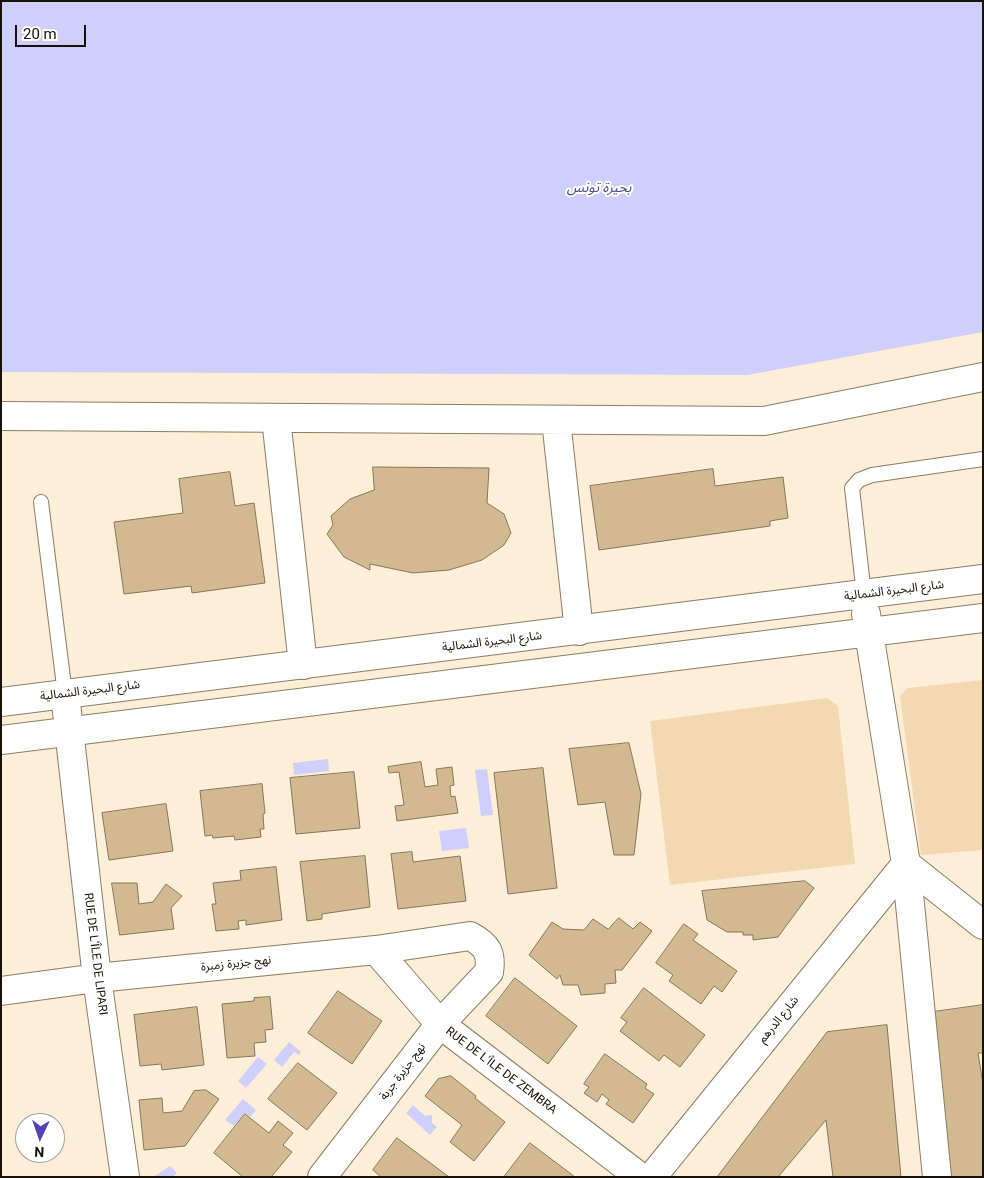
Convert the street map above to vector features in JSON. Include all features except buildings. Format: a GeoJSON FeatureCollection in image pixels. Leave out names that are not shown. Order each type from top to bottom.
{"type":"FeatureCollection","features":[{"type":"Feature","properties":{"kind":"street"},"geometry":{"type":"LineString","coordinates":[[1,416],[764,421],[983,377]]}},
{"type":"Feature","properties":{"kind":"street"},"geometry":{"type":"LineString","coordinates":[[276,418],[304,666]]}},
{"type":"Feature","properties":{"kind":"street"},"geometry":{"type":"LineString","coordinates":[[556,420],[579,631]]}},
{"type":"Feature","properties":{"kind":"street","name":"شارع البحيرة الشمالية"},"geometry":{"type":"LineString","coordinates":[[1,702],[304,666],[983,579]]}},
{"type":"Feature","properties":{"kind":"street"},"geometry":{"type":"LineString","coordinates":[[864,595],[906,864],[937,1177]]}},
{"type":"Feature","properties":{"kind":"street"},"geometry":{"type":"LineString","coordinates":[[1,740],[983,618]]}},
{"type":"Feature","properties":{"kind":"street","name":"RUE DE L'ÎLE DE LIPARI"},"geometry":{"type":"LineString","coordinates":[[65,694],[97,978],[125,1177]]}},
{"type":"Feature","properties":{"kind":"street"},"geometry":{"type":"LineString","coordinates":[[906,864],[983,925]]}},
{"type":"Feature","properties":{"kind":"street","name":"شارع الدرهم"},"geometry":{"type":"LineString","coordinates":[[652,1177],[906,864]]}},
{"type":"Feature","properties":{"kind":"street","name":"نهج جزيرة زمبرة"},"geometry":{"type":"LineString","coordinates":[[1,991],[97,978],[376,950],[470,936],[479,941],[488,950],[491,961],[489,972]]}},
{"type":"Feature","properties":{"kind":"street","name":"RUE DE L'ÎLE DE ZEMBRA"},"geometry":{"type":"LineString","coordinates":[[376,950],[440,1024],[640,1177]]}},
{"type":"Feature","properties":{"kind":"street","name":"نهج جزيرة جربة"},"geometry":{"type":"LineString","coordinates":[[322,1177],[440,1024],[489,972]]}},
{"type":"Feature","properties":{"kind":"lane"},"geometry":{"type":"LineString","coordinates":[[864,595],[852,488],[859,480],[872,475],[983,459]]}},
{"type":"Feature","properties":{"kind":"lane"},"geometry":{"type":"LineString","coordinates":[[41,502],[65,694]]}},
{"type":"Feature","properties":{"kind":"shaded area"},"geometry":{"type":"Polygon","coordinates":[[[983,680],[983,850],[921,855],[900,696],[907,688],[983,680]]]}},
{"type":"Feature","properties":{"kind":"shaded area"},"geometry":{"type":"Polygon","coordinates":[[[827,698],[838,706],[855,864],[670,885],[650,721],[827,698]]]}},
{"type":"Feature","properties":{"kind":"water","name":"بحيرة تونس"},"geometry":{"type":"Polygon","coordinates":[[[1,1],[983,1],[983,332],[747,375],[1,372],[1,1]]]}},
{"type":"Feature","properties":{"kind":"water"},"geometry":{"type":"Polygon","coordinates":[[[328,759],[329,771],[294,775],[293,763],[328,759]]]}},
{"type":"Feature","properties":{"kind":"water"},"geometry":{"type":"Polygon","coordinates":[[[487,769],[493,815],[481,816],[475,770],[487,769]]]}},
{"type":"Feature","properties":{"kind":"water"},"geometry":{"type":"Polygon","coordinates":[[[466,828],[469,848],[442,851],[439,831],[466,828]]]}},
{"type":"Feature","properties":{"kind":"water"},"geometry":{"type":"Polygon","coordinates":[[[289,1042],[301,1052],[299,1055],[294,1052],[282,1067],[274,1060],[289,1042]]]}},
{"type":"Feature","properties":{"kind":"water"},"geometry":{"type":"Polygon","coordinates":[[[258,1057],[267,1064],[246,1088],[238,1081],[258,1057]]]}},
{"type":"Feature","properties":{"kind":"water"},"geometry":{"type":"Polygon","coordinates":[[[243,1099],[256,1110],[250,1117],[245,1113],[234,1126],[225,1120],[243,1099]]]}},
{"type":"Feature","properties":{"kind":"water"},"geometry":{"type":"Polygon","coordinates":[[[413,1105],[425,1116],[432,1115],[432,1123],[437,1127],[430,1135],[406,1113],[413,1105]]]}},
{"type":"Feature","properties":{"kind":"water"},"geometry":{"type":"Polygon","coordinates":[[[170,1166],[177,1173],[173,1177],[153,1177],[170,1166]]]}}]}
